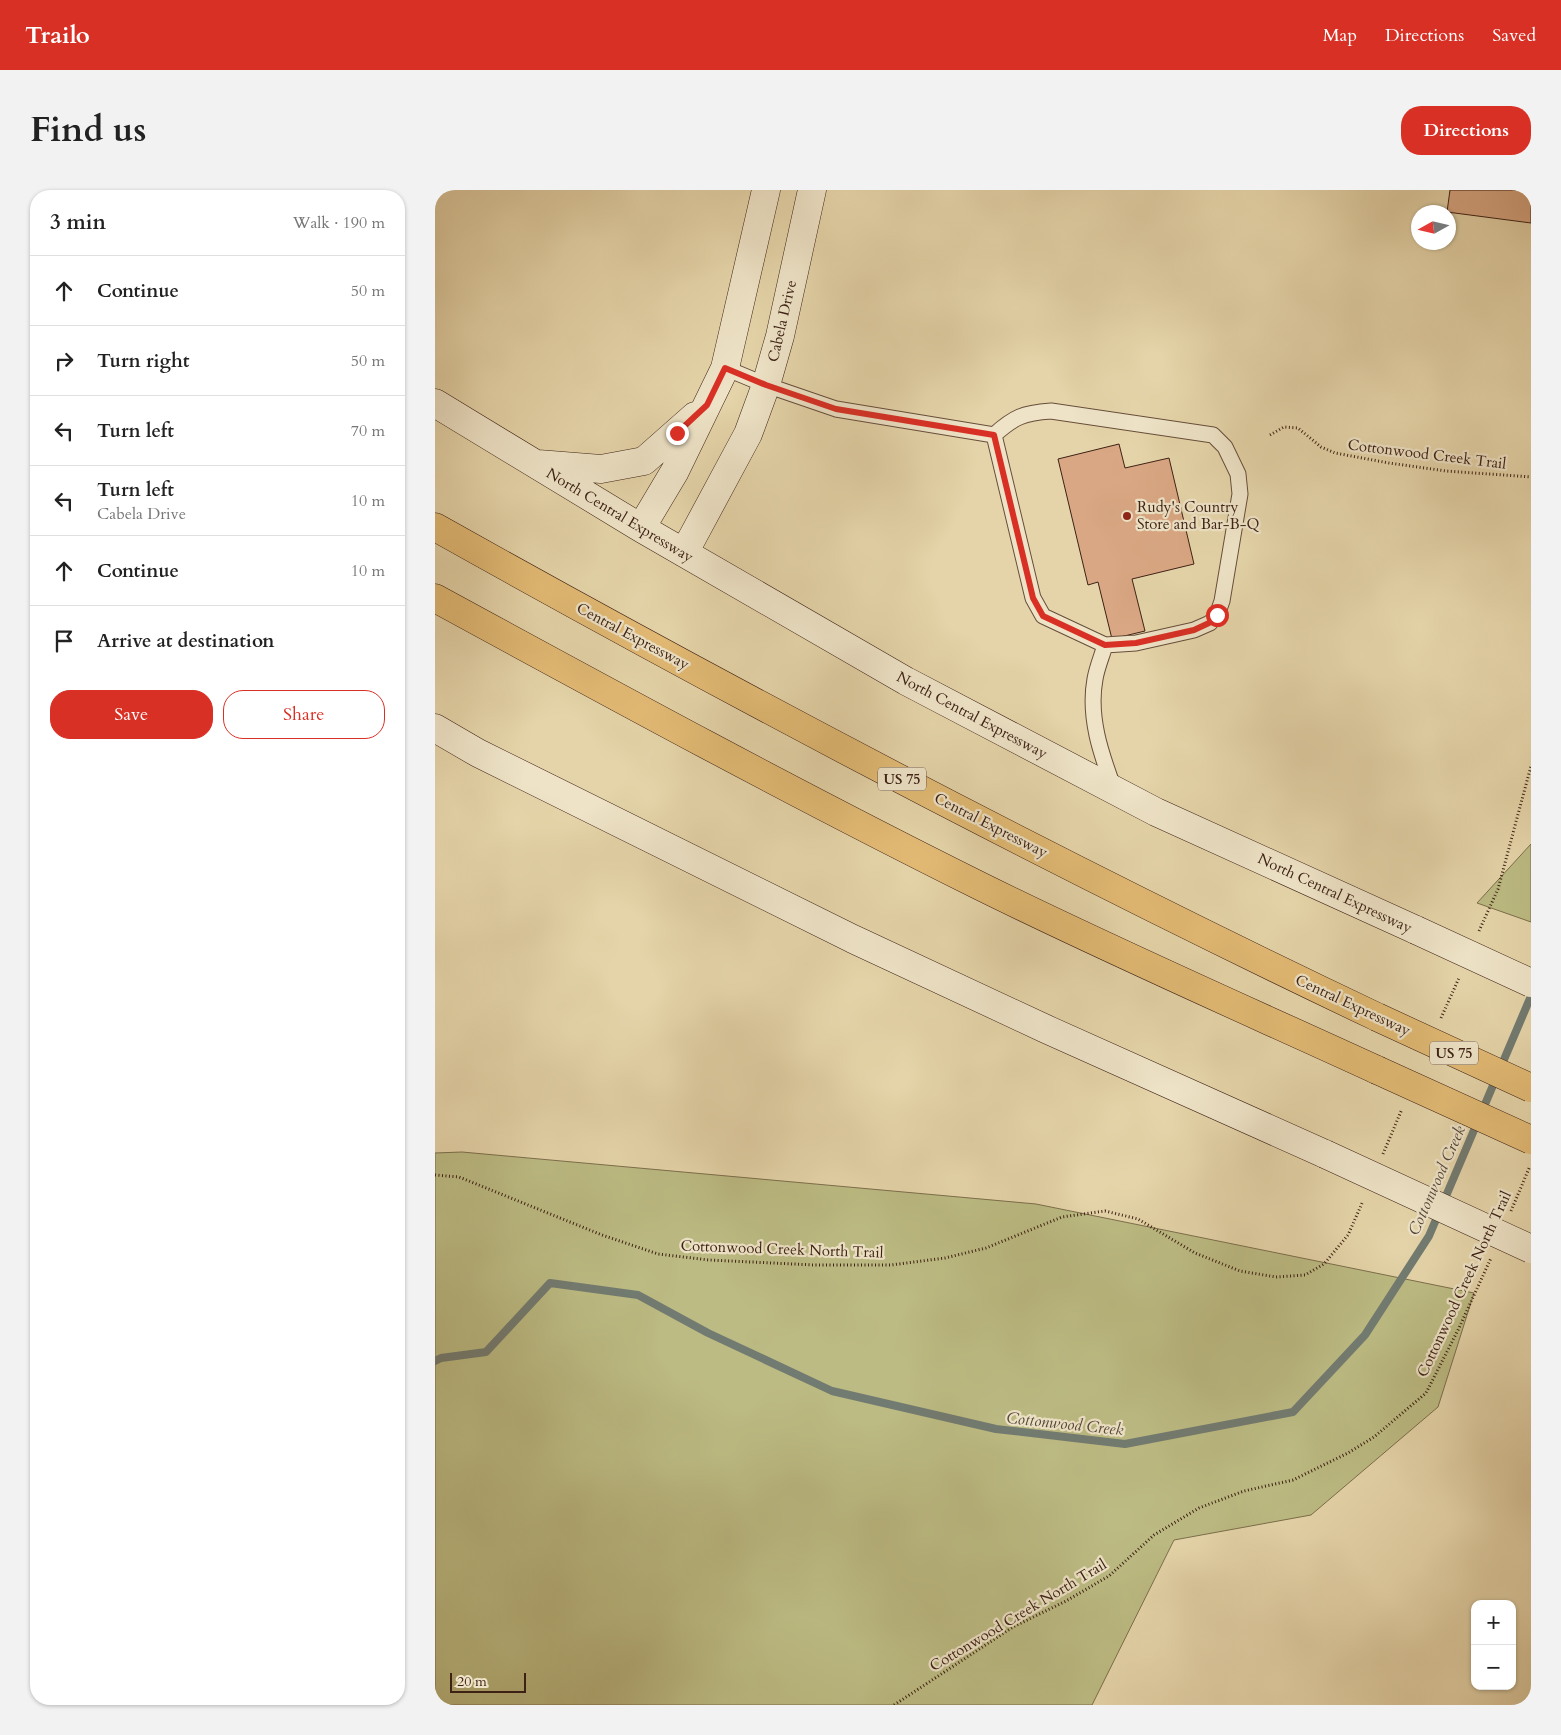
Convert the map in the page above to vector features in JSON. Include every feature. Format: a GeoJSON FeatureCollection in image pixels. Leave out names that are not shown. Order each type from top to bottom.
{"type":"FeatureCollection","features":[{"type":"Feature","properties":{"kind":"highway","name":"Central Expressway"},"geometry":{"type":"LineString","coordinates":[[435,527],[672,658],[942,800],[1176,919],[1377,1017],[1531,1088]]}},
{"type":"Feature","properties":{"kind":"highway"},"geometry":{"type":"LineString","coordinates":[[435,598],[637,709],[971,881],[1098,943],[1531,1140]]}},
{"type":"Feature","properties":{"kind":"main road"},"geometry":{"type":"LineString","coordinates":[[641,528],[675,471],[725,368],[765,190]]}},
{"type":"Feature","properties":{"kind":"main road","name":"Cabela Drive"},"geometry":{"type":"LineString","coordinates":[[684,553],[748,434],[766,385],[780,336],[812,190]]}},
{"type":"Feature","properties":{"kind":"main road","name":"North Central Expressway"},"geometry":{"type":"LineString","coordinates":[[435,403],[684,553],[907,680],[1114,790],[1156,812],[1531,984]]}},
{"type":"Feature","properties":{"kind":"main road"},"geometry":{"type":"LineString","coordinates":[[532,463],[601,469],[645,461],[707,405]]}},
{"type":"Feature","properties":{"kind":"main road"},"geometry":{"type":"LineString","coordinates":[[435,728],[478,753],[853,939],[1046,1030],[1325,1154],[1531,1249]]}},
{"type":"Feature","properties":{"kind":"lane"},"geometry":{"type":"LineString","coordinates":[[725,368],[766,385],[836,409],[994,435]]}},
{"type":"Feature","properties":{"kind":"lane"},"geometry":{"type":"LineString","coordinates":[[1051,411],[1213,435],[1225,447],[1238,474],[1240,494],[1222,601],[1217,615],[1209,623],[1194,630],[1136,643],[1105,645],[1043,616],[1033,598],[994,435],[1011,420],[1032,412],[1051,411]]}},
{"type":"Feature","properties":{"kind":"lane"},"geometry":{"type":"LineString","coordinates":[[1105,645],[1095,680],[1093,715],[1100,751],[1114,790]]}},
{"type":"Feature","properties":{"kind":"path","name":"Cottonwood Creek Trail"},"geometry":{"type":"LineString","coordinates":[[1269,435],[1284,427],[1298,428],[1321,448],[1335,453],[1436,469],[1531,477]]}},
{"type":"Feature","properties":{"kind":"path"},"geometry":{"type":"LineString","coordinates":[[1476,939],[1498,889],[1531,766]]}},
{"type":"Feature","properties":{"kind":"path"},"geometry":{"type":"LineString","coordinates":[[1441,1020],[1460,975]]}},
{"type":"Feature","properties":{"kind":"path"},"geometry":{"type":"LineString","coordinates":[[1383,1154],[1406,1100]]}},
{"type":"Feature","properties":{"kind":"path","name":"Cottonwood Creek North Trail"},"geometry":{"type":"LineString","coordinates":[[1508,1216],[1531,1163]]}},
{"type":"Feature","properties":{"kind":"path","name":"Cottonwood Creek North Trail"},"geometry":{"type":"LineString","coordinates":[[435,1175],[459,1178],[602,1235],[658,1254],[709,1260],[814,1265],[891,1264],[945,1258],[986,1248],[1062,1217],[1105,1211],[1138,1219],[1195,1254],[1239,1271],[1276,1277],[1305,1275],[1324,1264],[1348,1235],[1363,1199]]}},
{"type":"Feature","properties":{"kind":"path","name":"Cottonwood Creek North Trail"},"geometry":{"type":"LineString","coordinates":[[894,1705],[1013,1627],[1066,1601],[1109,1576],[1154,1535],[1199,1508],[1244,1491],[1293,1480],[1349,1454],[1374,1436],[1425,1393],[1459,1328],[1493,1252]]}},
{"type":"Feature","properties":{"kind":"shaded area"},"geometry":{"type":"Polygon","coordinates":[[[1531,844],[1531,922],[1477,903],[1531,844]]]}},
{"type":"Feature","properties":{"kind":"shaded area"},"geometry":{"type":"Polygon","coordinates":[[[462,1152],[1036,1204],[1474,1293],[1438,1407],[1311,1515],[1174,1540],[1092,1705],[435,1705],[435,1153],[462,1152]]]}},
{"type":"Feature","properties":{"kind":"building"},"geometry":{"type":"Polygon","coordinates":[[[1450,190],[1531,190],[1531,223],[1456,213],[1456,205],[1448,205],[1450,190]]]}},
{"type":"Feature","properties":{"kind":"building","name":"Rudy's Country Store and Bar-B-Q"},"geometry":{"type":"Polygon","coordinates":[[[1119,444],[1125,468],[1169,458],[1194,564],[1132,579],[1145,631],[1112,639],[1098,582],[1088,585],[1058,459],[1119,444]]]}},
{"type":"Feature","properties":{"kind":"waterway","name":"Cottonwood Creek"},"geometry":{"type":"LineString","coordinates":[[435,1361],[441,1358],[486,1352],[550,1283],[638,1295],[708,1333],[832,1391],[996,1429],[1125,1444],[1293,1412],[1365,1335],[1429,1236],[1531,996]]}},
{"type":"Feature","properties":{"kind":"place","name":"Rudy's Country Store and Bar-B-Q"},"geometry":{"type":"Point","coordinates":[1127,516]}},
{"type":"Feature","properties":{"kind":"route"},"geometry":{"type":"LineString","coordinates":[[677,433],[707,405],[725,368],[766,385],[836,409],[994,435],[1033,598],[1043,616],[1105,645],[1136,643],[1194,630],[1209,623],[1217,615]]}}]}
